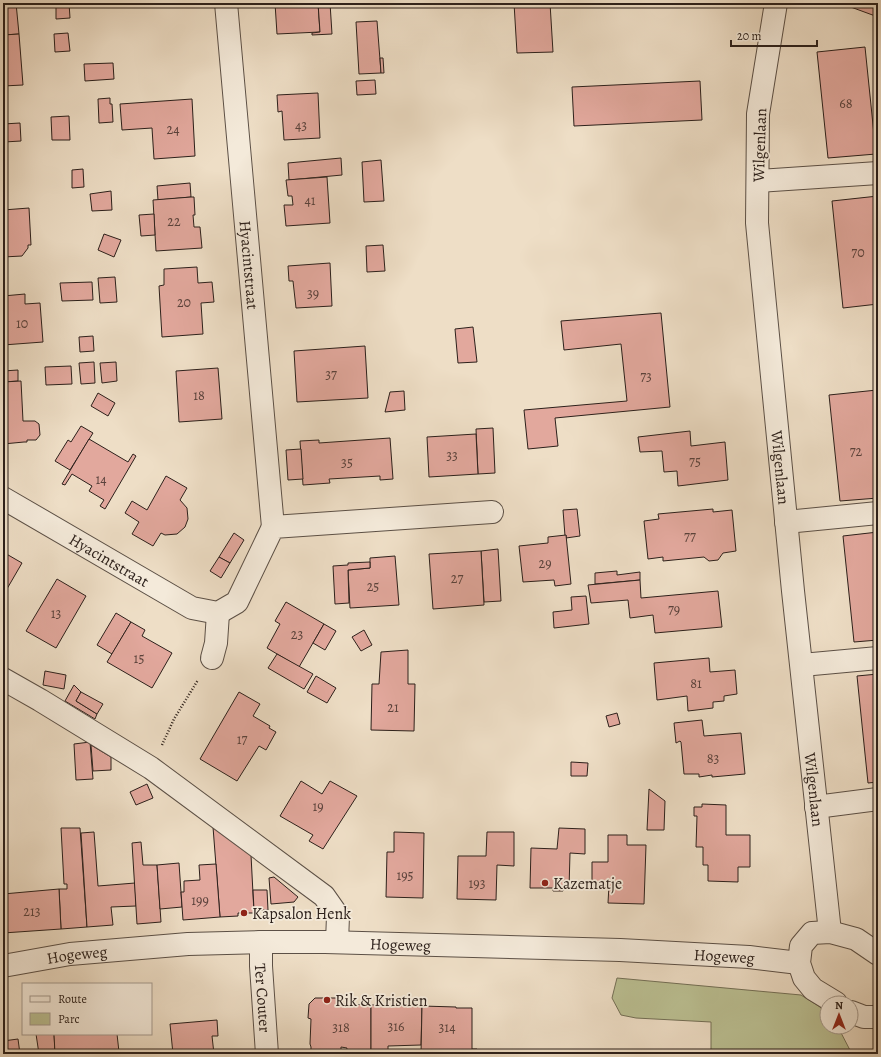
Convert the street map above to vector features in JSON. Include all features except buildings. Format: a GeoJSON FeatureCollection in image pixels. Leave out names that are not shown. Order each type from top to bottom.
{"type":"FeatureCollection","features":[{"type":"Feature","properties":{"kind":"street","name":"Hyacintstraat"},"geometry":{"type":"LineString","coordinates":[[226,3],[273,527]]}},
{"type":"Feature","properties":{"kind":"street","name":"Wilgenlaan"},"geometry":{"type":"LineString","coordinates":[[776,3],[758,114],[757,223],[786,522],[830,932]]}},
{"type":"Feature","properties":{"kind":"street"},"geometry":{"type":"LineString","coordinates":[[758,181],[878,173]]}},
{"type":"Feature","properties":{"kind":"street","name":"Hyacintstraat"},"geometry":{"type":"LineString","coordinates":[[3,498],[192,608],[218,613]]}},
{"type":"Feature","properties":{"kind":"street"},"geometry":{"type":"LineString","coordinates":[[212,658],[216,643],[218,613],[237,602],[273,527],[492,512]]}},
{"type":"Feature","properties":{"kind":"street"},"geometry":{"type":"LineString","coordinates":[[786,522],[878,514]]}},
{"type":"Feature","properties":{"kind":"street"},"geometry":{"type":"LineString","coordinates":[[802,665],[878,658]]}},
{"type":"Feature","properties":{"kind":"street"},"geometry":{"type":"LineString","coordinates":[[3,679],[151,768],[324,896],[338,916],[337,942]]}},
{"type":"Feature","properties":{"kind":"street"},"geometry":{"type":"LineString","coordinates":[[816,807],[878,799]]}},
{"type":"Feature","properties":{"kind":"street"},"geometry":{"type":"LineString","coordinates":[[823,995],[813,989],[804,978],[799,963],[801,946],[812,933],[830,932],[856,939],[878,954]]}},
{"type":"Feature","properties":{"kind":"street","name":"Hogeweg"},"geometry":{"type":"LineString","coordinates":[[3,966],[70,954],[188,944],[260,942],[337,942],[677,952],[749,957],[799,963]]}},
{"type":"Feature","properties":{"kind":"street","name":"Ter Couter"},"geometry":{"type":"LineString","coordinates":[[260,942],[267,1054]]}},
{"type":"Feature","properties":{"kind":"street"},"geometry":{"type":"LineString","coordinates":[[859,1014],[878,1016]]}},
{"type":"Feature","properties":{"kind":"path"},"geometry":{"type":"LineString","coordinates":[[151,768],[174,719],[212,658]]}},
{"type":"Feature","properties":{"kind":"green space"},"geometry":{"type":"Polygon","coordinates":[[[617,978],[801,995],[819,1006],[819,1035],[842,1035],[852,1054],[711,1054],[711,1022],[636,1018],[621,1015],[612,998],[617,978]]]}},
{"type":"Feature","properties":{"kind":"place","name":"Kazematje"},"geometry":{"type":"Point","coordinates":[545,883]}},
{"type":"Feature","properties":{"kind":"place","name":"Kapsalon Henk"},"geometry":{"type":"Point","coordinates":[244,913]}},
{"type":"Feature","properties":{"kind":"place","name":"Rik & Kristien"},"geometry":{"type":"Point","coordinates":[327,1000]}}]}
